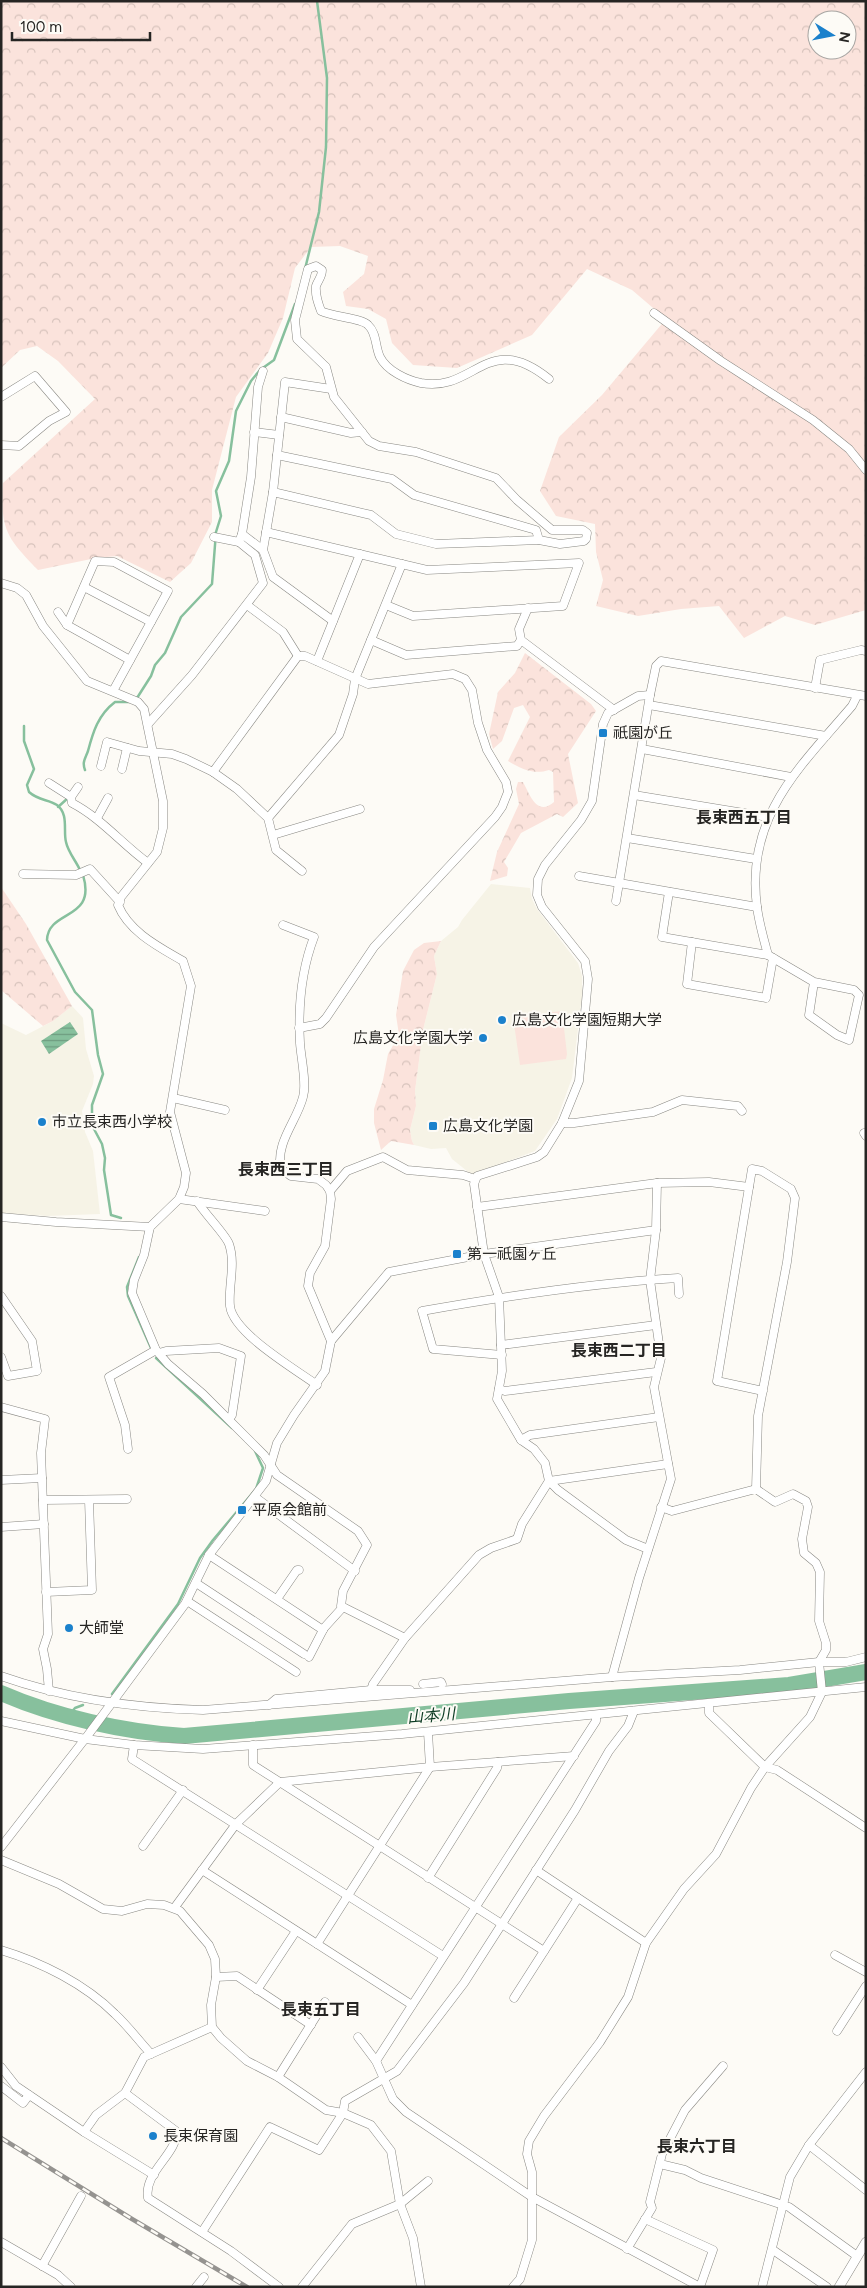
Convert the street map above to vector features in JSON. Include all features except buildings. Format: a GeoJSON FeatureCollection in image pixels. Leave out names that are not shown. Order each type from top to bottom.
{"type":"FeatureCollection","features":[{"type":"Feature","properties":{"kind":"street"},"geometry":{"type":"LineString","coordinates":[[273,492],[371,515],[396,534],[436,544],[539,540],[560,544],[584,541],[587,533],[583,530],[552,530],[517,500],[496,478],[416,452],[379,446],[369,441],[334,397],[326,368],[297,339],[295,320],[308,269],[316,266],[322,270],[322,276],[316,285],[316,298],[321,312],[331,316],[361,320],[368,324],[374,334],[380,357],[387,366],[407,379],[422,383],[447,383],[479,366],[499,360],[519,361],[536,369],[549,379]]}},
{"type":"Feature","properties":{"kind":"street"},"geometry":{"type":"LineString","coordinates":[[654,313],[722,361],[813,420],[849,449],[866,470]]}},
{"type":"Feature","properties":{"kind":"street"},"geometry":{"type":"LineString","coordinates":[[148,724],[192,675],[263,582],[255,555],[241,538],[251,477],[258,387],[263,371]]}},
{"type":"Feature","properties":{"kind":"street"},"geometry":{"type":"LineString","coordinates":[[1,398],[35,376],[66,412],[49,421],[19,446],[1,444]]}},
{"type":"Feature","properties":{"kind":"street"},"geometry":{"type":"LineString","coordinates":[[331,388],[285,382],[273,492],[263,550],[273,577],[333,621]]}},
{"type":"Feature","properties":{"kind":"street"},"geometry":{"type":"LineString","coordinates":[[281,417],[351,433],[362,432]]}},
{"type":"Feature","properties":{"kind":"street"},"geometry":{"type":"LineString","coordinates":[[254,432],[280,435]]}},
{"type":"Feature","properties":{"kind":"street"},"geometry":{"type":"LineString","coordinates":[[277,455],[392,479],[414,495],[536,530],[539,540]]}},
{"type":"Feature","properties":{"kind":"street"},"geometry":{"type":"LineString","coordinates":[[266,532],[427,570],[579,563],[563,606],[413,616],[386,606]]}},
{"type":"Feature","properties":{"kind":"street"},"geometry":{"type":"LineString","coordinates":[[216,537],[241,538],[263,550]]}},
{"type":"Feature","properties":{"kind":"street"},"geometry":{"type":"LineString","coordinates":[[317,661],[360,554]]}},
{"type":"Feature","properties":{"kind":"street"},"geometry":{"type":"LineString","coordinates":[[66,625],[95,561],[114,562],[168,591],[113,691]]}},
{"type":"Feature","properties":{"kind":"street"},"geometry":{"type":"LineString","coordinates":[[268,818],[339,735],[353,694],[355,679],[402,564]]}},
{"type":"Feature","properties":{"kind":"street"},"geometry":{"type":"LineString","coordinates":[[1,583],[17,588],[26,595],[43,626],[86,681],[138,702],[144,709],[163,801],[163,828],[156,852],[118,905],[122,914],[150,942],[183,961],[190,986],[170,1112],[186,1172],[184,1187],[179,1198],[150,1227],[144,1255],[134,1280],[132,1293],[157,1351],[168,1364],[203,1394],[264,1455],[277,1475],[358,1531],[367,1545],[343,1591],[343,1607],[323,1630],[306,1655],[196,1583]]}},
{"type":"Feature","properties":{"kind":"street"},"geometry":{"type":"LineString","coordinates":[[84,587],[151,622]]}},
{"type":"Feature","properties":{"kind":"street"},"geometry":{"type":"LineString","coordinates":[[246,604],[283,632],[298,656]]}},
{"type":"Feature","properties":{"kind":"street"},"geometry":{"type":"LineString","coordinates":[[528,608],[519,629],[521,640],[614,710]]}},
{"type":"Feature","properties":{"kind":"street"},"geometry":{"type":"LineString","coordinates":[[58,612],[66,625],[130,660]]}},
{"type":"Feature","properties":{"kind":"street"},"geometry":{"type":"LineString","coordinates":[[371,640],[406,655],[517,646],[521,640]]}},
{"type":"Feature","properties":{"kind":"street"},"geometry":{"type":"LineString","coordinates":[[815,688],[820,660],[861,650],[866,651]]}},
{"type":"Feature","properties":{"kind":"street"},"geometry":{"type":"LineString","coordinates":[[298,656],[305,656],[368,684],[453,674],[465,679],[472,690],[478,723],[487,750],[506,782],[508,792],[502,807],[495,817],[374,947],[326,1018],[320,1024],[299,1028]]}},
{"type":"Feature","properties":{"kind":"street"},"geometry":{"type":"LineString","coordinates":[[213,772],[298,656]]}},
{"type":"Feature","properties":{"kind":"street"},"geometry":{"type":"LineString","coordinates":[[616,901],[650,695],[656,666],[660,661],[857,696],[866,696]]}},
{"type":"Feature","properties":{"kind":"street"},"geometry":{"type":"LineString","coordinates":[[475,1179],[477,1176],[537,1157],[544,1152],[562,1123],[579,1081],[588,979],[584,961],[542,907],[537,895],[538,879],[545,865],[581,820],[592,801],[603,724],[608,713],[638,696],[650,695]]}},
{"type":"Feature","properties":{"kind":"street"},"geometry":{"type":"LineString","coordinates":[[692,942],[687,984],[766,998],[771,957],[757,907],[756,859],[768,817],[791,777],[852,706],[857,696]]}},
{"type":"Feature","properties":{"kind":"street"},"geometry":{"type":"LineString","coordinates":[[649,705],[826,736]]}},
{"type":"Feature","properties":{"kind":"street"},"geometry":{"type":"LineString","coordinates":[[101,766],[107,742],[154,753],[172,754],[213,772],[237,789],[268,818],[276,850],[302,871]]}},
{"type":"Feature","properties":{"kind":"street"},"geometry":{"type":"LineString","coordinates":[[122,769],[127,748]]}},
{"type":"Feature","properties":{"kind":"street"},"geometry":{"type":"LineString","coordinates":[[642,749],[791,777]]}},
{"type":"Feature","properties":{"kind":"street"},"geometry":{"type":"LineString","coordinates":[[49,783],[71,797]]}},
{"type":"Feature","properties":{"kind":"street"},"geometry":{"type":"LineString","coordinates":[[78,787],[71,797],[72,803],[97,818],[148,863]]}},
{"type":"Feature","properties":{"kind":"street"},"geometry":{"type":"LineString","coordinates":[[634,794],[768,817]]}},
{"type":"Feature","properties":{"kind":"street"},"geometry":{"type":"LineString","coordinates":[[97,818],[108,798]]}},
{"type":"Feature","properties":{"kind":"street"},"geometry":{"type":"LineString","coordinates":[[273,835],[360,809]]}},
{"type":"Feature","properties":{"kind":"street"},"geometry":{"type":"LineString","coordinates":[[627,838],[756,859]]}},
{"type":"Feature","properties":{"kind":"street"},"geometry":{"type":"LineString","coordinates":[[23,874],[76,874],[90,869],[120,902]]}},
{"type":"Feature","properties":{"kind":"street"},"geometry":{"type":"LineString","coordinates":[[579,876],[757,907]]}},
{"type":"Feature","properties":{"kind":"street"},"geometry":{"type":"LineString","coordinates":[[669,892],[662,937],[771,957],[814,982],[854,990],[859,995],[849,1040],[837,1035],[809,1015],[814,982]]}},
{"type":"Feature","properties":{"kind":"street"},"geometry":{"type":"LineString","coordinates":[[283,925],[314,937],[305,960],[299,1028],[304,1094],[288,1128],[279,1161],[281,1169],[291,1176],[318,1179],[330,1191],[331,1199],[325,1246],[310,1273],[308,1286],[331,1341]]}},
{"type":"Feature","properties":{"kind":"street"},"geometry":{"type":"LineString","coordinates":[[173,1098],[225,1110]]}},
{"type":"Feature","properties":{"kind":"street"},"geometry":{"type":"LineString","coordinates":[[562,1123],[653,1112],[682,1100],[738,1106],[742,1111]]}},
{"type":"Feature","properties":{"kind":"street"},"geometry":{"type":"LineString","coordinates":[[330,1191],[347,1171],[383,1157],[407,1170],[463,1175],[475,1179]]}},
{"type":"Feature","properties":{"kind":"street"},"geometry":{"type":"LineString","coordinates":[[756,1489],[758,1416],[763,1391],[787,1262],[795,1198],[791,1189],[762,1171],[752,1169],[717,1381],[763,1391]]}},
{"type":"Feature","properties":{"kind":"street"},"geometry":{"type":"LineString","coordinates":[[475,1179],[484,1254],[499,1297],[502,1371],[498,1399],[521,1440],[534,1450],[545,1463],[550,1481],[558,1490],[626,1540],[648,1549]]}},
{"type":"Feature","properties":{"kind":"street"},"geometry":{"type":"LineString","coordinates":[[477,1207],[658,1183],[709,1182],[749,1187]]}},
{"type":"Feature","properties":{"kind":"street"},"geometry":{"type":"LineString","coordinates":[[612,1677],[648,1549],[671,1479],[654,1387],[656,1372],[661,1358],[650,1280],[656,1230],[658,1183]]}},
{"type":"Feature","properties":{"kind":"street"},"geometry":{"type":"LineString","coordinates":[[179,1198],[265,1211]]}},
{"type":"Feature","properties":{"kind":"street"},"geometry":{"type":"LineString","coordinates":[[197,1201],[229,1244],[232,1282],[230,1306],[236,1322],[247,1334],[317,1385]]}},
{"type":"Feature","properties":{"kind":"street"},"geometry":{"type":"LineString","coordinates":[[1,1216],[56,1222],[150,1227]]}},
{"type":"Feature","properties":{"kind":"street"},"geometry":{"type":"LineString","coordinates":[[1,1847],[87,1737],[187,1601],[209,1555],[266,1481],[277,1444],[294,1414],[325,1372],[331,1341],[389,1272],[484,1254],[656,1230]]}},
{"type":"Feature","properties":{"kind":"street"},"geometry":{"type":"LineString","coordinates":[[502,1355],[433,1349],[422,1311],[499,1297],[678,1278],[680,1294]]}},
{"type":"Feature","properties":{"kind":"street"},"geometry":{"type":"LineString","coordinates":[[1,1296],[32,1341],[37,1371],[8,1376],[1,1357]]}},
{"type":"Feature","properties":{"kind":"street"},"geometry":{"type":"LineString","coordinates":[[501,1344],[656,1325]]}},
{"type":"Feature","properties":{"kind":"street"},"geometry":{"type":"LineString","coordinates":[[128,1449],[125,1424],[110,1377],[157,1351],[219,1348],[241,1356],[232,1415],[229,1420]]}},
{"type":"Feature","properties":{"kind":"street"},"geometry":{"type":"LineString","coordinates":[[499,1389],[505,1391],[656,1372]]}},
{"type":"Feature","properties":{"kind":"street"},"geometry":{"type":"LineString","coordinates":[[1,1407],[45,1419],[41,1453],[48,1634],[43,1649],[49,1691]]}},
{"type":"Feature","properties":{"kind":"street"},"geometry":{"type":"LineString","coordinates":[[521,1440],[530,1435],[660,1417]]}},
{"type":"Feature","properties":{"kind":"street"},"geometry":{"type":"LineString","coordinates":[[371,1690],[373,1684],[405,1638],[479,1555],[491,1548],[517,1539],[522,1524],[550,1481],[668,1464]]}},
{"type":"Feature","properties":{"kind":"street"},"geometry":{"type":"LineString","coordinates":[[1,1480],[42,1478]]}},
{"type":"Feature","properties":{"kind":"street"},"geometry":{"type":"LineString","coordinates":[[513,2287],[520,2279],[532,2240],[532,2172],[527,2154],[529,2141],[544,2116],[600,2042],[628,1997],[646,1943],[684,1889],[716,1854],[751,1788],[765,1767],[810,1717],[822,1692],[819,1662],[826,1650],[826,1643],[819,1621],[820,1572],[816,1563],[804,1553],[802,1539],[808,1507],[806,1501],[793,1494],[775,1502],[756,1489],[672,1511],[661,1507]]}},
{"type":"Feature","properties":{"kind":"street"},"geometry":{"type":"LineString","coordinates":[[255,1497],[354,1571]]}},
{"type":"Feature","properties":{"kind":"street"},"geometry":{"type":"LineString","coordinates":[[43,1500],[127,1499]]}},
{"type":"Feature","properties":{"kind":"street"},"geometry":{"type":"LineString","coordinates":[[46,1592],[92,1590],[89,1500]]}},
{"type":"Feature","properties":{"kind":"street"},"geometry":{"type":"LineString","coordinates":[[1,1526],[44,1524]]}},
{"type":"Feature","properties":{"kind":"street"},"geometry":{"type":"LineString","coordinates":[[209,1555],[323,1630]]}},
{"type":"Feature","properties":{"kind":"street"},"geometry":{"type":"LineString","coordinates":[[277,1600],[297,1570],[299,1570]]}},
{"type":"Feature","properties":{"kind":"street"},"geometry":{"type":"LineString","coordinates":[[187,1601],[296,1672]]}},
{"type":"Feature","properties":{"kind":"street"},"geometry":{"type":"LineString","coordinates":[[343,1607],[405,1638]]}},
{"type":"Feature","properties":{"kind":"street"},"geometry":{"type":"LineString","coordinates":[[1,1676],[49,1691],[110,1706],[203,1710],[612,1677],[740,1670],[819,1662],[846,1662],[866,1657]]}},
{"type":"Feature","properties":{"kind":"street"},"geometry":{"type":"LineString","coordinates":[[423,1684],[441,1682],[442,1684]]}},
{"type":"Feature","properties":{"kind":"street"},"geometry":{"type":"LineString","coordinates":[[1,1721],[134,1745],[203,1749],[428,1732],[866,1687]]}},
{"type":"Feature","properties":{"kind":"street"},"geometry":{"type":"LineString","coordinates":[[267,1706],[276,1699],[371,1690],[426,1690],[426,1692]]}},
{"type":"Feature","properties":{"kind":"street"},"geometry":{"type":"LineString","coordinates":[[709,1704],[709,1713],[765,1767],[776,1770],[866,1828]]}},
{"type":"Feature","properties":{"kind":"street"},"geometry":{"type":"LineString","coordinates":[[202,2232],[270,2127],[319,2150],[342,2113],[345,2101],[397,2071],[464,1982],[575,1810],[609,1751],[628,1726],[634,1711]]}},
{"type":"Feature","properties":{"kind":"street"},"geometry":{"type":"LineString","coordinates":[[376,2061],[574,1756],[596,1721],[596,1715]]}},
{"type":"Feature","properties":{"kind":"street"},"geometry":{"type":"LineString","coordinates":[[317,1944],[430,1767],[428,1732]]}},
{"type":"Feature","properties":{"kind":"street"},"geometry":{"type":"LineString","coordinates":[[134,1745],[132,1759],[443,1956]]}},
{"type":"Feature","properties":{"kind":"street"},"geometry":{"type":"LineString","coordinates":[[253,1745],[253,1765],[544,1951]]}},
{"type":"Feature","properties":{"kind":"street"},"geometry":{"type":"LineString","coordinates":[[175,1908],[236,1824],[280,1782],[430,1767],[574,1756]]}},
{"type":"Feature","properties":{"kind":"street"},"geometry":{"type":"LineString","coordinates":[[428,1878],[497,1768],[498,1762]]}},
{"type":"Feature","properties":{"kind":"street"},"geometry":{"type":"LineString","coordinates":[[144,1846],[182,1790]]}},
{"type":"Feature","properties":{"kind":"street"},"geometry":{"type":"LineString","coordinates":[[1,1860],[59,1884],[103,1909],[122,1911],[147,1904],[175,1908],[210,1945],[215,1959],[216,1977],[211,2006],[212,2027],[235,2052],[247,2061],[278,2077],[326,2110],[342,2113],[371,2125],[390,2151],[400,2204],[412,2238],[421,2287]]}},
{"type":"Feature","properties":{"kind":"street"},"geometry":{"type":"LineString","coordinates":[[202,1870],[412,2005]]}},
{"type":"Feature","properties":{"kind":"street"},"geometry":{"type":"LineString","coordinates":[[536,1870],[646,1943]]}},
{"type":"Feature","properties":{"kind":"street"},"geometry":{"type":"LineString","coordinates":[[514,1998],[578,1898]]}},
{"type":"Feature","properties":{"kind":"street"},"geometry":{"type":"LineString","coordinates":[[257,1990],[296,1931]]}},
{"type":"Feature","properties":{"kind":"street"},"geometry":{"type":"LineString","coordinates":[[1,1950],[26,1957],[79,1986],[114,2012],[151,2054]]}},
{"type":"Feature","properties":{"kind":"street"},"geometry":{"type":"LineString","coordinates":[[835,1955],[866,1972]]}},
{"type":"Feature","properties":{"kind":"street"},"geometry":{"type":"LineString","coordinates":[[216,1977],[237,1976],[311,2025]]}},
{"type":"Feature","properties":{"kind":"street"},"geometry":{"type":"LineString","coordinates":[[837,2031],[866,1986]]}},
{"type":"Feature","properties":{"kind":"street"},"geometry":{"type":"LineString","coordinates":[[278,2077],[325,2002]]}},
{"type":"Feature","properties":{"kind":"street"},"geometry":{"type":"LineString","coordinates":[[84,2132],[96,2115],[125,2092],[144,2057],[212,2027]]}},
{"type":"Feature","properties":{"kind":"street"},"geometry":{"type":"LineString","coordinates":[[358,2037],[376,2061],[393,2099],[406,2112],[532,2198],[700,2287],[713,2250],[645,2219]]}},
{"type":"Feature","properties":{"kind":"street"},"geometry":{"type":"LineString","coordinates":[[627,2249],[652,2208],[650,2202],[662,2154],[685,2110],[723,2066]]}},
{"type":"Feature","properties":{"kind":"street"},"geometry":{"type":"LineString","coordinates":[[1,2067],[16,2086],[84,2132],[154,2175]]}},
{"type":"Feature","properties":{"kind":"street"},"geometry":{"type":"LineString","coordinates":[[762,2287],[773,2250],[790,2177],[809,2145],[866,2072]]}},
{"type":"Feature","properties":{"kind":"street"},"geometry":{"type":"LineString","coordinates":[[1,2086],[23,2103],[28,2094]]}},
{"type":"Feature","properties":{"kind":"street"},"geometry":{"type":"LineString","coordinates":[[125,2092],[176,2131],[177,2139],[154,2175],[147,2191],[148,2198],[202,2232],[279,2287]]}},
{"type":"Feature","properties":{"kind":"street"},"geometry":{"type":"LineString","coordinates":[[809,2145],[866,2190]]}},
{"type":"Feature","properties":{"kind":"street"},"geometry":{"type":"LineString","coordinates":[[660,2164],[685,2170],[701,2178],[783,2205],[858,2256]]}},
{"type":"Feature","properties":{"kind":"street"},"geometry":{"type":"LineString","coordinates":[[302,2287],[352,2224],[400,2204],[428,2181]]}},
{"type":"Feature","properties":{"kind":"street"},"geometry":{"type":"LineString","coordinates":[[42,2266],[81,2196]]}},
{"type":"Feature","properties":{"kind":"street"},"geometry":{"type":"LineString","coordinates":[[1,2242],[58,2275],[71,2287]]}},
{"type":"Feature","properties":{"kind":"street"},"geometry":{"type":"LineString","coordinates":[[839,2287],[866,2242]]}},
{"type":"Feature","properties":{"kind":"street"},"geometry":{"type":"LineString","coordinates":[[773,2250],[827,2287]]}},
{"type":"Feature","properties":{"kind":"street"},"geometry":{"type":"LineString","coordinates":[[196,2287],[204,2277]]}},
{"type":"Feature","properties":{"kind":"shaded area","name":"広島文化学園短期大学"},"geometry":{"type":"Polygon","coordinates":[[[491,884],[530,888],[532,899],[537,909],[578,963],[582,976],[582,996],[572,1078],[557,1119],[535,1151],[472,1175],[452,1159],[446,1148],[431,1149],[414,1145],[410,1130],[416,1106],[415,1091],[423,1030],[437,974],[434,956],[441,941],[458,927],[491,884]]]}},
{"type":"Feature","properties":{"kind":"shaded area","name":"市立長束西小学校"},"geometry":{"type":"Polygon","coordinates":[[[72,1006],[83,1018],[86,1049],[94,1076],[93,1084],[82,1111],[85,1132],[93,1151],[100,1214],[48,1216],[1,1213],[1,1023],[26,1035],[53,1021],[72,1006]]]}},
{"type":"Feature","properties":{"kind":"shaded area"},"geometry":{"type":"Polygon","coordinates":[[[70,1022],[78,1034],[49,1054],[41,1041],[70,1022]]]}},
{"type":"Feature","properties":{"kind":"green space"},"geometry":{"type":"Polygon","coordinates":[[[1,1],[866,1],[866,610],[815,625],[785,616],[744,638],[719,606],[681,609],[638,616],[596,606],[603,580],[596,552],[595,524],[556,516],[540,491],[559,437],[602,395],[666,319],[632,290],[587,269],[532,335],[457,368],[413,365],[392,343],[386,319],[368,309],[346,306],[343,292],[364,274],[368,256],[340,246],[311,247],[295,268],[283,318],[268,353],[236,397],[212,490],[212,522],[191,563],[170,582],[117,556],[96,558],[38,570],[13,541],[8,532],[3,512],[3,483],[95,399],[58,361],[37,346],[20,350],[1,368],[1,1]]]}},
{"type":"Feature","properties":{"kind":"green space"},"geometry":{"type":"Polygon","coordinates":[[[525,653],[591,704],[596,711],[568,754],[578,803],[563,817],[557,814],[521,833],[504,862],[508,868],[507,876],[490,881],[497,852],[519,804],[516,789],[518,782],[523,782],[531,798],[539,806],[548,806],[554,802],[553,772],[549,770],[538,772],[528,770],[508,761],[530,717],[523,705],[514,708],[502,741],[493,749],[489,734],[498,692],[515,673],[525,653]]]}},
{"type":"Feature","properties":{"kind":"green space"},"geometry":{"type":"Polygon","coordinates":[[[1,887],[26,924],[72,1006],[53,1021],[43,1026],[1,990],[1,887]]]}},
{"type":"Feature","properties":{"kind":"green space"},"geometry":{"type":"Polygon","coordinates":[[[441,941],[434,956],[437,974],[423,1030],[415,1091],[416,1106],[410,1130],[414,1145],[391,1141],[381,1150],[374,1123],[374,1109],[383,1080],[388,1054],[399,1035],[396,1015],[403,971],[414,950],[424,943],[441,941]]]}},
{"type":"Feature","properties":{"kind":"green space"},"geometry":{"type":"Polygon","coordinates":[[[562,1011],[566,1059],[520,1065],[513,1017],[562,1011]]]}},
{"type":"Feature","properties":{"kind":"waterway"},"geometry":{"type":"LineString","coordinates":[[305,269],[319,212],[326,147],[327,78],[317,1]]}},
{"type":"Feature","properties":{"kind":"waterway"},"geometry":{"type":"LineString","coordinates":[[137,698],[151,676],[155,665],[165,653],[181,617],[212,584],[216,532],[221,516],[216,491],[229,461],[236,411],[251,381],[260,370],[274,360],[295,304]]}},
{"type":"Feature","properties":{"kind":"waterway"},"geometry":{"type":"LineString","coordinates":[[85,770],[84,761],[100,718],[115,702],[129,702]]}},
{"type":"Feature","properties":{"kind":"waterway"},"geometry":{"type":"LineString","coordinates":[[24,726],[24,741],[34,769],[27,785],[29,792],[36,797],[54,803],[61,809],[64,818],[67,846],[80,870]]}},
{"type":"Feature","properties":{"kind":"waterway"},"geometry":{"type":"LineString","coordinates":[[58,807],[68,798]]}},
{"type":"Feature","properties":{"kind":"waterway"},"geometry":{"type":"LineString","coordinates":[[83,875],[86,890],[83,900],[78,908],[55,923],[49,930],[47,940],[75,992],[92,1010],[98,1055],[103,1074],[92,1105],[92,1115],[94,1129],[102,1144],[105,1158],[104,1170],[111,1215],[121,1218]]}},
{"type":"Feature","properties":{"kind":"waterway"},"geometry":{"type":"LineString","coordinates":[[139,1257],[127,1287],[128,1296],[151,1348]]}},
{"type":"Feature","properties":{"kind":"waterway"},"geometry":{"type":"LineString","coordinates":[[156,1358],[232,1428]]}},
{"type":"Feature","properties":{"kind":"waterway"},"geometry":{"type":"LineString","coordinates":[[112,1694],[178,1604],[200,1558],[256,1489],[263,1468],[255,1451]]}},
{"type":"Feature","properties":{"kind":"waterway","name":"山本川"},"geometry":{"type":"LineString","coordinates":[[1,1693],[22,1702],[91,1722],[138,1731],[184,1736],[569,1701],[789,1685],[866,1672]]}},
{"type":"Feature","properties":{"kind":"waterway"},"geometry":{"type":"LineString","coordinates":[[69,1715],[75,1708],[83,1705]]}},
{"type":"Feature","properties":{"kind":"railway"},"geometry":{"type":"LineString","coordinates":[[1,2138],[247,2287]]}},
{"type":"Feature","properties":{"kind":"place","name":"祇園が丘"},"geometry":{"type":"Point","coordinates":[603,733]}},
{"type":"Feature","properties":{"kind":"place","name":"広島文化学園短期大学"},"geometry":{"type":"Point","coordinates":[502,1020]}},
{"type":"Feature","properties":{"kind":"place","name":"広島文化学園大学"},"geometry":{"type":"Point","coordinates":[483,1038]}},
{"type":"Feature","properties":{"kind":"place","name":"市立長束西小学校"},"geometry":{"type":"Point","coordinates":[42,1122]}},
{"type":"Feature","properties":{"kind":"place","name":"広島文化学園"},"geometry":{"type":"Point","coordinates":[433,1126]}},
{"type":"Feature","properties":{"kind":"place","name":"第一祇園ヶ丘"},"geometry":{"type":"Point","coordinates":[457,1254]}},
{"type":"Feature","properties":{"kind":"place","name":"平原会館前"},"geometry":{"type":"Point","coordinates":[242,1510]}},
{"type":"Feature","properties":{"kind":"place","name":"大師堂"},"geometry":{"type":"Point","coordinates":[69,1628]}},
{"type":"Feature","properties":{"kind":"place","name":"長束保育園"},"geometry":{"type":"Point","coordinates":[153,2136]}},
{"type":"Feature","properties":{"kind":"district","name":"長束西五丁目"},"geometry":{"type":"Point","coordinates":[744,817]}},
{"type":"Feature","properties":{"kind":"district","name":"長束西三丁目"},"geometry":{"type":"Point","coordinates":[286,1169]}},
{"type":"Feature","properties":{"kind":"district","name":"長束西二丁目"},"geometry":{"type":"Point","coordinates":[619,1350]}},
{"type":"Feature","properties":{"kind":"district","name":"長束五丁目"},"geometry":{"type":"Point","coordinates":[321,2009]}},
{"type":"Feature","properties":{"kind":"district","name":"長束六丁目"},"geometry":{"type":"Point","coordinates":[697,2146]}}]}
